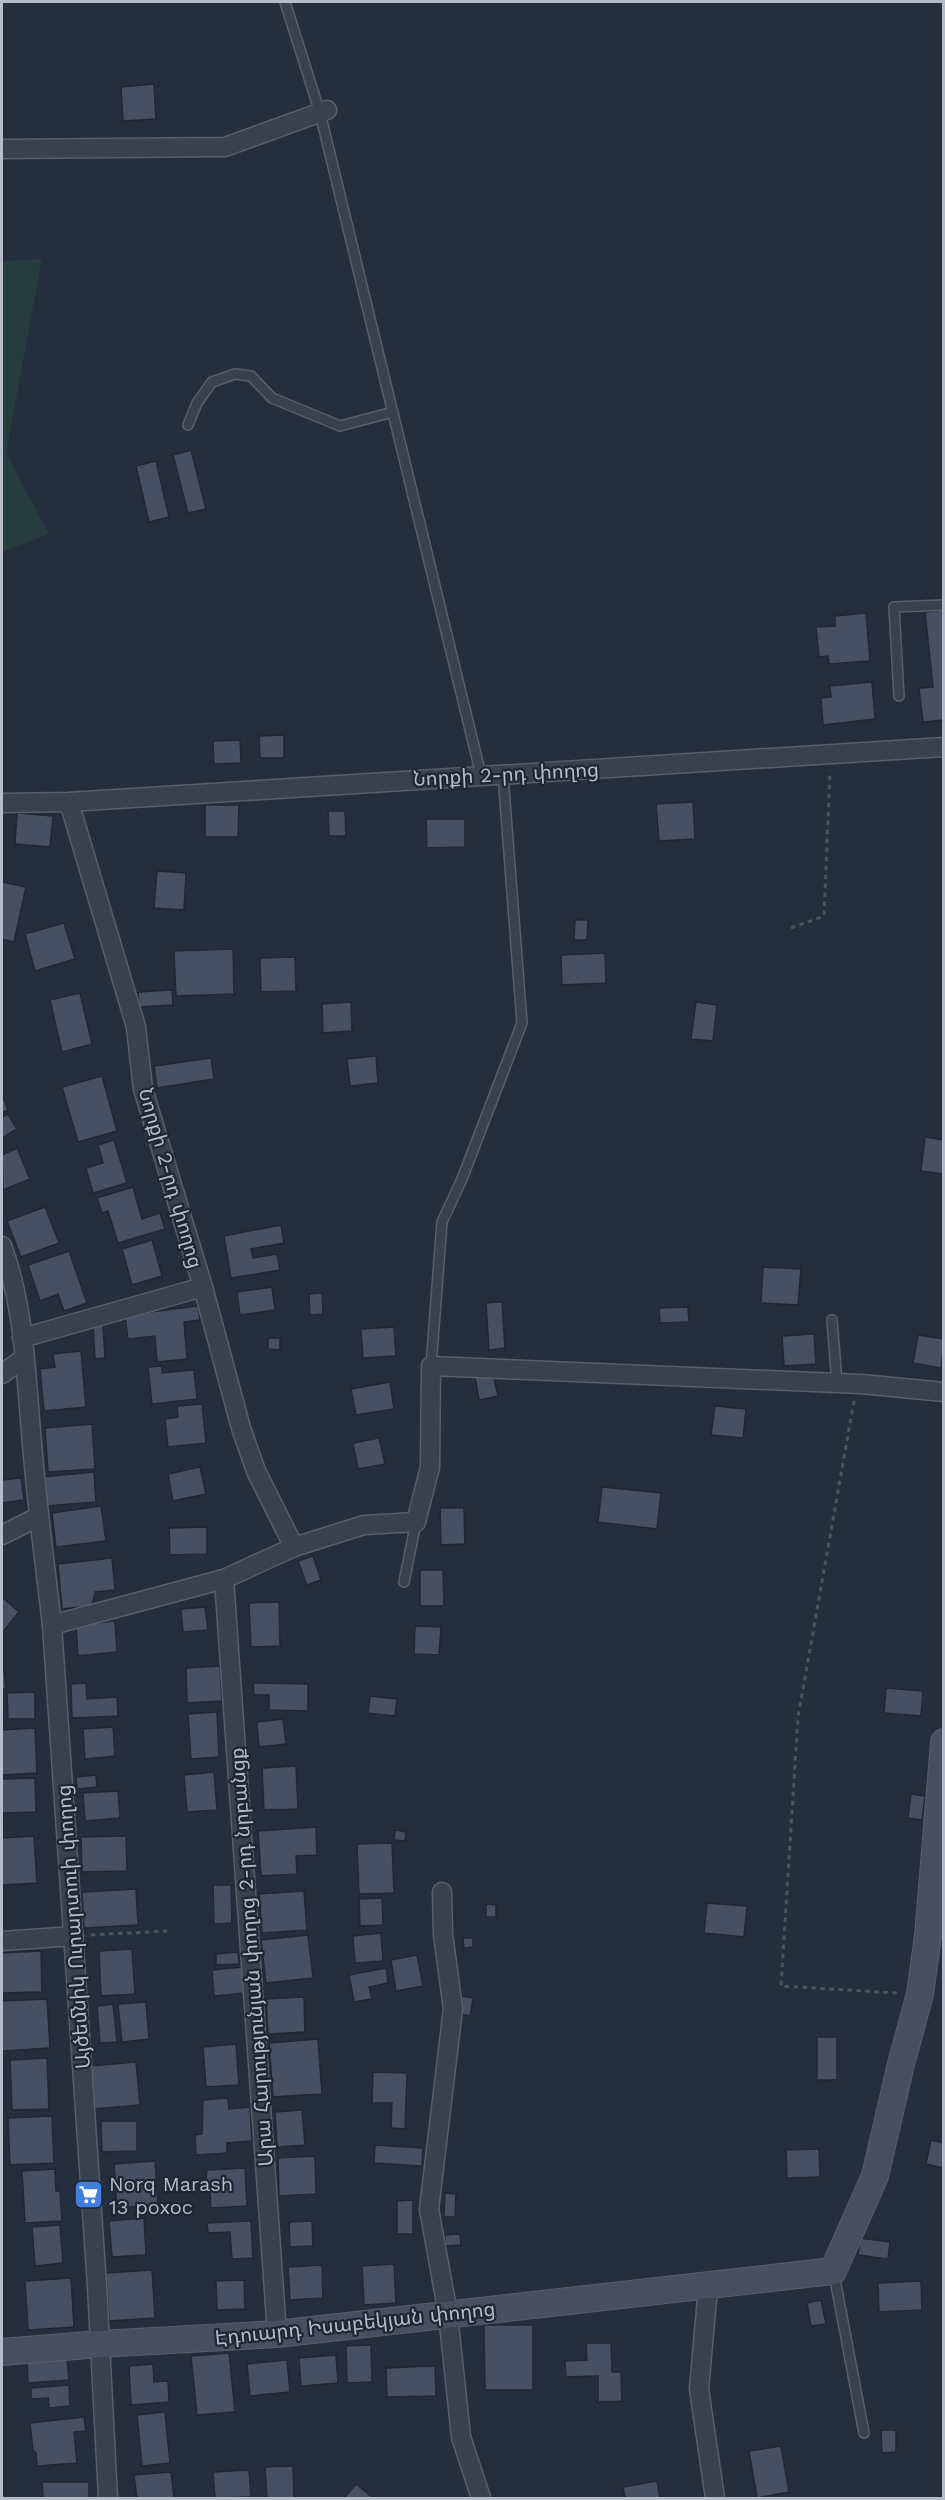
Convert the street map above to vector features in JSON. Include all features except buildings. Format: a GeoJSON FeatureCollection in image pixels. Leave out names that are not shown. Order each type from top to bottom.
{"type":"FeatureCollection","features":[{"type":"Feature","properties":{"kind":"main road"},"geometry":{"type":"LineString","coordinates":[[833,2271],[875,2176],[920,1994],[928,1936],[944,1742]]}},
{"type":"Feature","properties":{"kind":"main road","name":"Էդուարդ Իսաբեկյան փողոց"},"geometry":{"type":"LineString","coordinates":[[2,2352],[278,2334],[833,2271]]}},
{"type":"Feature","properties":{"kind":"street"},"geometry":{"type":"LineString","coordinates":[[2,149],[225,147],[324,111]]}},
{"type":"Feature","properties":{"kind":"street","name":"Նորքի 2-րդ փողոց"},"geometry":{"type":"LineString","coordinates":[[2,803],[69,802],[944,747]]}},
{"type":"Feature","properties":{"kind":"street","name":"Նորքի 2-րդ փողոց"},"geometry":{"type":"LineString","coordinates":[[69,802],[136,1027],[143,1089],[203,1287],[241,1428],[256,1470],[294,1547]]}},
{"type":"Feature","properties":{"kind":"street","name":"Այծեմնիկ Ուրարտուի փողոց"},"geometry":{"type":"LineString","coordinates":[[2,1246],[10,1272],[22,1338],[38,1517],[52,1625],[74,1936],[108,2499]]}},
{"type":"Feature","properties":{"kind":"street"},"geometry":{"type":"LineString","coordinates":[[22,1338],[203,1287]]}},
{"type":"Feature","properties":{"kind":"street"},"geometry":{"type":"LineString","coordinates":[[2,1374],[24,1358]]}},
{"type":"Feature","properties":{"kind":"street"},"geometry":{"type":"LineString","coordinates":[[52,1625],[224,1579],[294,1547],[364,1525],[416,1522],[430,1467],[430,1366],[857,1383],[944,1392]]}},
{"type":"Feature","properties":{"kind":"street"},"geometry":{"type":"LineString","coordinates":[[2,1535],[38,1517]]}},
{"type":"Feature","properties":{"kind":"street","name":"Արա Հարությունյան փողոց 2-րդ նրբանցք"},"geometry":{"type":"LineString","coordinates":[[224,1579],[278,2334]]}},
{"type":"Feature","properties":{"kind":"street"},"geometry":{"type":"LineString","coordinates":[[442,1892],[443,1934],[453,2009],[429,2209],[448,2314],[461,2437],[481,2499]]}},
{"type":"Feature","properties":{"kind":"street"},"geometry":{"type":"LineString","coordinates":[[2,1941],[74,1936]]}},
{"type":"Feature","properties":{"kind":"street"},"geometry":{"type":"LineString","coordinates":[[708,2287],[699,2389],[715,2499]]}},
{"type":"Feature","properties":{"kind":"lane"},"geometry":{"type":"LineString","coordinates":[[285,2],[324,111],[393,412],[481,775]]}},
{"type":"Feature","properties":{"kind":"lane"},"geometry":{"type":"LineString","coordinates":[[188,425],[197,403],[212,382],[235,374],[251,376],[272,398],[340,426],[393,412]]}},
{"type":"Feature","properties":{"kind":"lane"},"geometry":{"type":"LineString","coordinates":[[900,696],[894,607],[944,605]]}},
{"type":"Feature","properties":{"kind":"lane"},"geometry":{"type":"LineString","coordinates":[[430,1366],[442,1222],[462,1179],[522,1023],[503,775]]}},
{"type":"Feature","properties":{"kind":"lane"},"geometry":{"type":"LineString","coordinates":[[832,1320],[837,1383]]}},
{"type":"Feature","properties":{"kind":"lane"},"geometry":{"type":"LineString","coordinates":[[404,1582],[416,1522]]}},
{"type":"Feature","properties":{"kind":"lane"},"geometry":{"type":"LineString","coordinates":[[833,2271],[864,2433]]}},
{"type":"Feature","properties":{"kind":"path"},"geometry":{"type":"LineString","coordinates":[[791,928],[824,916],[830,754]]}},
{"type":"Feature","properties":{"kind":"path"},"geometry":{"type":"LineString","coordinates":[[857,1383],[798,1717],[781,1986],[920,1994]]}},
{"type":"Feature","properties":{"kind":"path"},"geometry":{"type":"LineString","coordinates":[[74,1936],[166,1931]]}},
{"type":"Feature","properties":{"kind":"green space"},"geometry":{"type":"Polygon","coordinates":[[[42,259],[6,453],[49,534],[2,552],[2,261],[42,259]]]}},
{"type":"Feature","properties":{"kind":"place","name":"Norq Marash 13 poxoc"},"geometry":{"type":"Point","coordinates":[88,2195]}}]}
